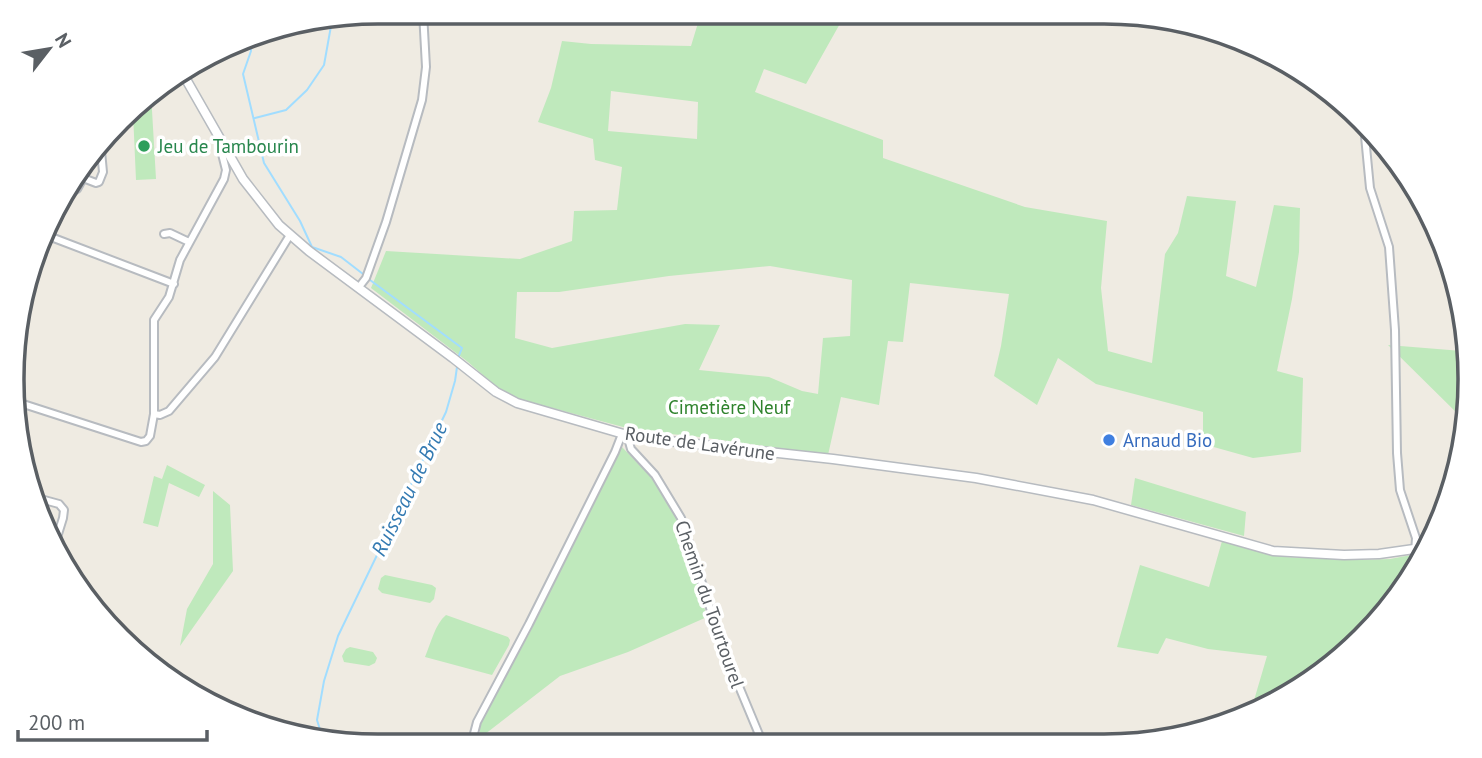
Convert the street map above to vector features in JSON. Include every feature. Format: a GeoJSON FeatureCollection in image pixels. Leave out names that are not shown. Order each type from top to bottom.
{"type":"FeatureCollection","features":[{"type":"Feature","properties":{"kind":"street"},"geometry":{"type":"LineString","coordinates":[[359,287],[366,278],[386,222],[422,100],[426,66],[424,24]]}},
{"type":"Feature","properties":{"kind":"street","name":"Route de Lavérune"},"geometry":{"type":"LineString","coordinates":[[187,81],[243,179],[290,235],[496,392],[524,405],[624,435],[976,478],[1093,500],[1273,551],[1344,555],[1413,550]]}},
{"type":"Feature","properties":{"kind":"street"},"geometry":{"type":"LineString","coordinates":[[1364,139],[1370,188],[1389,247],[1395,330],[1400,490],[1416,538],[1415,546]]}},
{"type":"Feature","properties":{"kind":"street"},"geometry":{"type":"LineString","coordinates":[[25,405],[141,442],[150,436],[154,414],[153,320],[169,297],[180,260],[224,179],[226,170],[222,154],[227,150]]}},
{"type":"Feature","properties":{"kind":"street"},"geometry":{"type":"LineString","coordinates":[[86,179],[99,182],[103,172],[102,158]]}},
{"type":"Feature","properties":{"kind":"street"},"geometry":{"type":"LineString","coordinates":[[164,234],[170,233],[189,242]]}},
{"type":"Feature","properties":{"kind":"street"},"geometry":{"type":"LineString","coordinates":[[154,414],[160,415],[169,411],[215,357],[290,235]]}},
{"type":"Feature","properties":{"kind":"street"},"geometry":{"type":"LineString","coordinates":[[53,238],[174,284]]}},
{"type":"Feature","properties":{"kind":"street"},"geometry":{"type":"LineString","coordinates":[[474,734],[477,722],[624,435]]}},
{"type":"Feature","properties":{"kind":"street","name":"Chemin du Tourtourel"},"geometry":{"type":"LineString","coordinates":[[624,435],[631,449],[655,475],[681,518],[723,648],[759,734]]}},
{"type":"Feature","properties":{"kind":"street"},"geometry":{"type":"LineString","coordinates":[[46,501],[59,505],[64,510],[59,531]]}},
{"type":"Feature","properties":{"kind":"green space","name":"Cimetière Neuf"},"geometry":{"type":"Polygon","coordinates":[[[698,24],[840,24],[806,84],[764,69],[755,92],[883,140],[883,158],[1025,207],[1107,221],[1101,288],[1108,351],[1152,363],[1165,254],[1178,233],[1187,196],[1236,201],[1226,276],[1256,287],[1274,205],[1300,208],[1299,252],[1277,371],[1303,378],[1301,452],[1253,458],[1203,444],[1203,412],[1096,384],[1058,358],[1037,405],[994,376],[1009,294],[910,283],[903,342],[888,341],[879,405],[841,397],[828,455],[638,431],[515,398],[499,389],[371,288],[386,251],[520,259],[572,241],[574,211],[617,210],[622,167],[595,160],[593,139],[538,122],[551,88],[562,41],[691,46],[698,24]],[[611,91],[608,131],[697,139],[698,102],[611,91]],[[770,266],[669,276],[559,292],[517,292],[515,338],[552,348],[685,324],[720,325],[699,370],[769,377],[802,391],[818,394],[823,338],[850,336],[852,280],[770,266]]]}},
{"type":"Feature","properties":{"kind":"green space","name":"Jeu de Tambourin"},"geometry":{"type":"Polygon","coordinates":[[[152,107],[156,179],[136,180],[133,123],[152,107]]]}},
{"type":"Feature","properties":{"kind":"green space"},"geometry":{"type":"Polygon","coordinates":[[[1388,345],[1456,351],[1456,412],[1388,345]]]}},
{"type":"Feature","properties":{"kind":"green space"},"geometry":{"type":"Polygon","coordinates":[[[621,446],[652,478],[679,521],[707,617],[628,652],[560,676],[485,734],[480,734],[480,722],[529,634],[621,446]]]}},
{"type":"Feature","properties":{"kind":"green space"},"geometry":{"type":"Polygon","coordinates":[[[167,465],[205,485],[199,497],[169,483],[158,527],[143,523],[154,476],[162,479],[167,465]]]}},
{"type":"Feature","properties":{"kind":"green space"},"geometry":{"type":"Polygon","coordinates":[[[1135,478],[1246,512],[1244,536],[1131,505],[1135,478]]]}},
{"type":"Feature","properties":{"kind":"green space"},"geometry":{"type":"Polygon","coordinates":[[[213,491],[230,505],[233,571],[180,646],[187,609],[213,564],[213,491]]]}},
{"type":"Feature","properties":{"kind":"green space"},"geometry":{"type":"Polygon","coordinates":[[[1222,541],[1284,557],[1360,560],[1410,555],[1370,613],[1337,646],[1300,674],[1254,700],[1267,656],[1208,649],[1166,638],[1158,654],[1117,647],[1140,565],[1209,587],[1222,541]]]}},
{"type":"Feature","properties":{"kind":"green space"},"geometry":{"type":"Polygon","coordinates":[[[385,575],[432,585],[436,588],[434,599],[430,603],[382,593],[378,589],[381,578],[385,575]]]}},
{"type":"Feature","properties":{"kind":"green space"},"geometry":{"type":"Polygon","coordinates":[[[446,615],[508,637],[509,645],[492,675],[425,657],[436,629],[446,615]]]}},
{"type":"Feature","properties":{"kind":"green space"},"geometry":{"type":"Polygon","coordinates":[[[350,647],[373,652],[377,658],[375,663],[369,666],[344,662],[342,656],[350,647]]]}},
{"type":"Feature","properties":{"kind":"waterway"},"geometry":{"type":"LineString","coordinates":[[255,118],[286,110],[307,90],[324,65],[331,28]]}},
{"type":"Feature","properties":{"kind":"waterway","name":"Ruisseau de Brue"},"geometry":{"type":"LineString","coordinates":[[251,48],[243,74],[264,163],[300,221],[312,247],[341,257],[363,274]]}},
{"type":"Feature","properties":{"kind":"waterway","name":"Ruisseau de Brue"},"geometry":{"type":"LineString","coordinates":[[370,280],[462,348],[458,358]]}},
{"type":"Feature","properties":{"kind":"waterway","name":"Ruisseau de Brue"},"geometry":{"type":"LineString","coordinates":[[320,728],[317,720],[324,681],[338,636],[446,412],[457,367]]}},
{"type":"Feature","properties":{"kind":"place","name":"Jeu de Tambourin"},"geometry":{"type":"Point","coordinates":[144,146]}},
{"type":"Feature","properties":{"kind":"place","name":"Arnaud Bio"},"geometry":{"type":"Point","coordinates":[1109,440]}}]}
